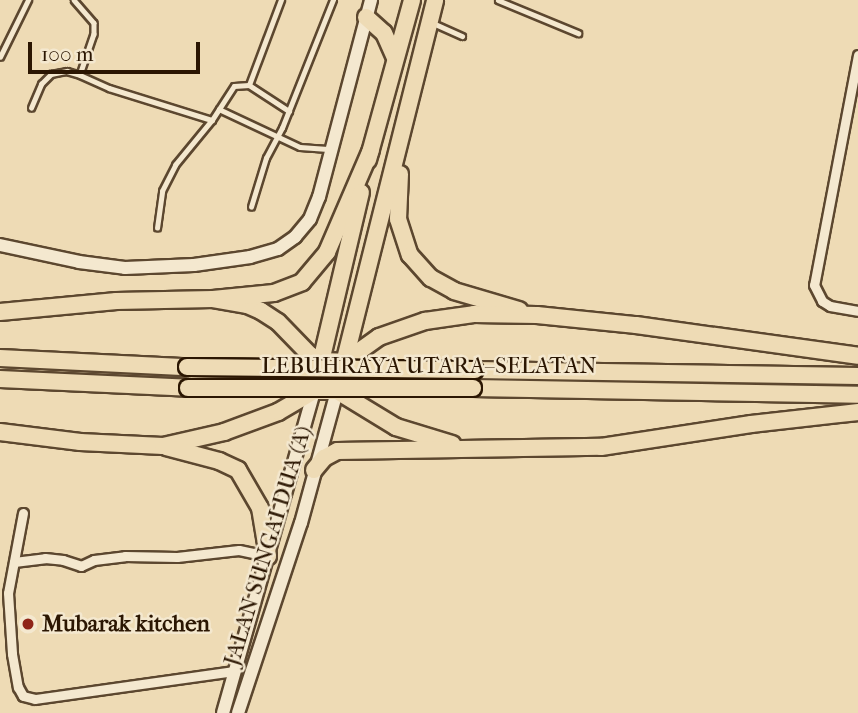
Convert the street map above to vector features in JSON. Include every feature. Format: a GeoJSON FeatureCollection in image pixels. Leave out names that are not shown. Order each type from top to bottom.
{"type":"FeatureCollection","features":[{"type":"Feature","properties":{"kind":"highway"},"geometry":{"type":"LineString","coordinates":[[314,391],[370,150],[412,0]]}},
{"type":"Feature","properties":{"kind":"highway"},"geometry":{"type":"LineString","coordinates":[[337,391],[435,0]]}},
{"type":"Feature","properties":{"kind":"highway"},"geometry":{"type":"LineString","coordinates":[[366,17],[384,33],[395,58]]}},
{"type":"Feature","properties":{"kind":"highway"},"geometry":{"type":"LineString","coordinates":[[401,144],[398,219],[410,255],[431,278],[454,291],[537,315]]}},
{"type":"Feature","properties":{"kind":"highway"},"geometry":{"type":"LineString","coordinates":[[0,312],[116,301],[213,299],[274,293],[302,282],[327,252],[370,150]]}},
{"type":"Feature","properties":{"kind":"highway"},"geometry":{"type":"LineString","coordinates":[[213,299],[247,305],[261,312],[278,322],[310,355],[321,361],[344,362],[379,337],[425,321],[474,314],[537,315],[756,340],[858,356]]}},
{"type":"Feature","properties":{"kind":"highway","name":"LEBUHRAYA UTARA–SELATAN"},"geometry":{"type":"LineString","coordinates":[[0,358],[187,367],[858,376]]}},
{"type":"Feature","properties":{"kind":"highway","name":"LEBUHRAYA UTARA–SELATAN"},"geometry":{"type":"LineString","coordinates":[[0,379],[188,388],[473,388],[858,395]]}},
{"type":"Feature","properties":{"kind":"highway"},"geometry":{"type":"LineString","coordinates":[[163,446],[225,432],[278,412],[314,391],[337,391],[396,427],[466,449]]}},
{"type":"Feature","properties":{"kind":"highway"},"geometry":{"type":"LineString","coordinates":[[314,470],[324,458],[337,451],[601,447],[751,424],[858,412]]}},
{"type":"Feature","properties":{"kind":"highway"},"geometry":{"type":"LineString","coordinates":[[0,432],[80,442],[163,446],[219,461],[238,470],[260,508],[268,556]]}},
{"type":"Feature","properties":{"kind":"main road"},"geometry":{"type":"LineString","coordinates":[[0,245],[79,262],[125,268],[194,265],[250,257],[278,249],[295,237],[310,219],[371,0]]}},
{"type":"Feature","properties":{"kind":"main road","name":"JALAN SUNGAI DUA (A)"},"geometry":{"type":"LineString","coordinates":[[223,713],[314,391]]}},
{"type":"Feature","properties":{"kind":"main road","name":"JALAN SUNGAI DUA (A)"},"geometry":{"type":"LineString","coordinates":[[238,713],[301,523],[337,391]]}},
{"type":"Feature","properties":{"kind":"street"},"geometry":{"type":"LineString","coordinates":[[858,55],[814,285],[822,301],[830,306],[858,311]]}},
{"type":"Feature","properties":{"kind":"street"},"geometry":{"type":"LineString","coordinates":[[23,513],[14,562],[4,594],[18,687],[23,696],[43,698],[235,671]]}},
{"type":"Feature","properties":{"kind":"street"},"geometry":{"type":"LineString","coordinates":[[14,562],[63,559],[80,566],[94,560],[125,556],[177,557],[239,550],[268,556]]}},
{"type":"Feature","properties":{"kind":"lane"},"geometry":{"type":"LineString","coordinates":[[0,57],[28,2],[21,0]]}},
{"type":"Feature","properties":{"kind":"lane"},"geometry":{"type":"LineString","coordinates":[[74,0],[94,23],[94,34],[80,75]]}},
{"type":"Feature","properties":{"kind":"lane"},"geometry":{"type":"LineString","coordinates":[[249,85],[281,0]]}},
{"type":"Feature","properties":{"kind":"lane"},"geometry":{"type":"LineString","coordinates":[[251,207],[266,158],[289,111],[333,0]]}},
{"type":"Feature","properties":{"kind":"lane"},"geometry":{"type":"LineString","coordinates":[[498,0],[579,33]]}},
{"type":"Feature","properties":{"kind":"lane"},"geometry":{"type":"LineString","coordinates":[[429,22],[462,36]]}},
{"type":"Feature","properties":{"kind":"lane"},"geometry":{"type":"LineString","coordinates":[[31,108],[41,84],[51,74],[67,71],[109,88],[212,120]]}},
{"type":"Feature","properties":{"kind":"lane"},"geometry":{"type":"LineString","coordinates":[[157,228],[162,191],[175,164],[212,120],[234,86],[249,85],[289,111]]}},
{"type":"Feature","properties":{"kind":"lane"},"geometry":{"type":"LineString","coordinates":[[219,109],[300,147],[331,149]]}},
{"type":"Feature","properties":{"kind":"place","name":"Mubarak kitchen"},"geometry":{"type":"Point","coordinates":[28,624]}}]}
